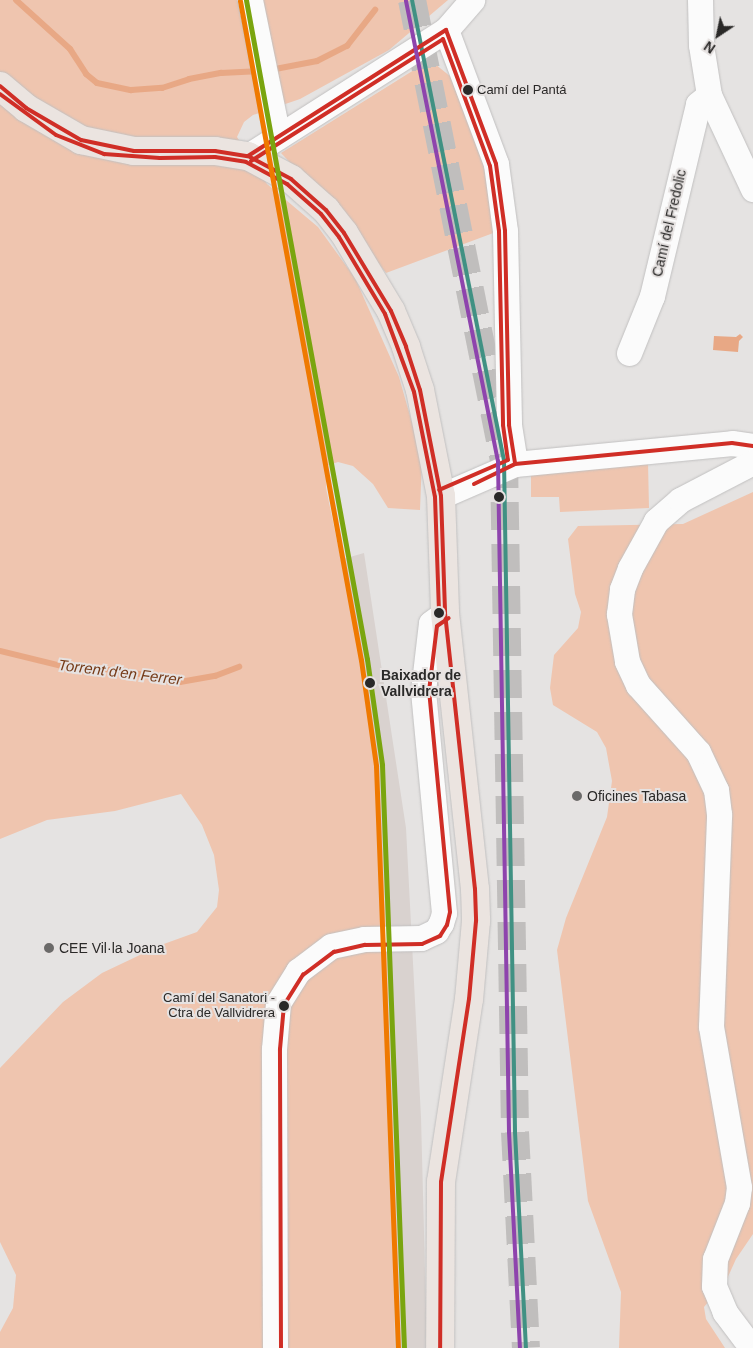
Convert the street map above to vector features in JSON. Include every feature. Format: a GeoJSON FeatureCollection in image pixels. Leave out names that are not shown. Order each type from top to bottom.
{"type":"FeatureCollection","features":[{"type":"Feature","properties":{"kind":"main road"},"geometry":{"type":"LineString","coordinates":[[0,86],[26,108],[59,129],[106,148],[160,152],[215,151],[248,156],[291,179],[326,210],[344,233],[391,311],[420,390],[442,496],[445,613],[475,889],[476,921],[468,999],[441,1182],[440,1348]]}},
{"type":"Feature","properties":{"kind":"street"},"geometry":{"type":"LineString","coordinates":[[250,0],[267,91],[278,136]]}},
{"type":"Feature","properties":{"kind":"street"},"geometry":{"type":"LineString","coordinates":[[700,0],[701,45],[709,95],[753,189]]}},
{"type":"Feature","properties":{"kind":"street"},"geometry":{"type":"LineString","coordinates":[[248,156],[413,52],[460,15]]}},
{"type":"Feature","properties":{"kind":"street"},"geometry":{"type":"LineString","coordinates":[[460,15],[464,77],[496,164],[504,222],[510,425],[515,464]]}},
{"type":"Feature","properties":{"kind":"street","name":"Camí del Fredolic"},"geometry":{"type":"LineString","coordinates":[[629,353],[652,296],[698,104],[709,95]]}},
{"type":"Feature","properties":{"kind":"street"},"geometry":{"type":"LineString","coordinates":[[442,496],[515,464],[732,443],[753,446]]}},
{"type":"Feature","properties":{"kind":"street"},"geometry":{"type":"LineString","coordinates":[[745,1339],[725,1312],[714,1286],[715,1259],[736,1203],[739,1187],[711,1026],[719,814],[716,790],[698,752],[638,685],[627,661],[619,614],[622,589],[630,568],[656,521],[680,500],[753,462]]}},
{"type":"Feature","properties":{"kind":"street"},"geometry":{"type":"LineString","coordinates":[[275,1348],[274,1049],[278,1003],[289,982],[313,957],[343,942],[364,939],[421,938],[436,930],[444,913],[424,691],[431,623],[445,613]]}},
{"type":"Feature","properties":{"kind":"shaded area"},"geometry":{"type":"Polygon","coordinates":[[[0,0],[448,0],[389,50],[300,99],[253,115],[244,122],[237,137],[267,184],[318,227],[355,278],[399,377],[422,458],[420,510],[388,508],[373,484],[353,466],[338,462],[326,466],[326,488],[366,681],[380,817],[387,948],[395,1348],[0,1348],[0,1332],[13,1308],[16,1275],[0,1242],[0,1068],[63,1002],[102,973],[161,945],[197,932],[217,907],[219,890],[214,855],[202,825],[181,794],[115,811],[47,820],[0,839],[0,0]]]}},
{"type":"Feature","properties":{"kind":"shaded area"},"geometry":{"type":"Polygon","coordinates":[[[430,60],[466,89],[475,120],[496,232],[386,273],[336,211],[281,153],[430,60]]]}},
{"type":"Feature","properties":{"kind":"shaded area"},"geometry":{"type":"Polygon","coordinates":[[[740,334],[743,337],[739,341],[738,352],[713,350],[714,336],[736,337],[740,334]]]}},
{"type":"Feature","properties":{"kind":"shaded area"},"geometry":{"type":"Polygon","coordinates":[[[648,462],[649,508],[560,512],[559,497],[531,497],[531,474],[648,462]]]}},
{"type":"Feature","properties":{"kind":"shaded area"},"geometry":{"type":"Polygon","coordinates":[[[753,492],[753,1234],[736,1259],[727,1279],[704,1307],[706,1319],[725,1348],[619,1348],[621,1292],[588,1201],[557,950],[566,918],[607,817],[612,781],[606,748],[597,732],[553,705],[550,688],[554,655],[578,628],[581,612],[575,594],[568,539],[578,526],[683,524],[753,492]]]}},
{"type":"Feature","properties":{"kind":"shaded area"},"geometry":{"type":"Polygon","coordinates":[[[364,553],[406,828],[421,1117],[427,1348],[395,1348],[387,948],[380,817],[366,681],[343,559],[364,553]]]}},
{"type":"Feature","properties":{"kind":"waterway"},"geometry":{"type":"LineString","coordinates":[[16,0],[70,49],[86,74],[97,83],[131,90],[162,88],[189,79],[221,73],[260,71]]}},
{"type":"Feature","properties":{"kind":"waterway"},"geometry":{"type":"LineString","coordinates":[[270,70],[317,61],[347,46],[375,10]]}},
{"type":"Feature","properties":{"kind":"waterway","name":"Torrent d'en Ferrer"},"geometry":{"type":"LineString","coordinates":[[0,651],[62,666],[124,671],[180,682],[215,676],[239,667]]}},
{"type":"Feature","properties":{"kind":"tunnel"},"geometry":{"type":"LineString","coordinates":[[412,0],[504,460],[515,1132],[526,1348]]}},
{"type":"Feature","properties":{"kind":"transit line"},"geometry":{"type":"LineString","coordinates":[[246,0],[367,659],[382,765],[404,1348]]}},
{"type":"Feature","properties":{"kind":"transit line"},"geometry":{"type":"LineString","coordinates":[[412,0],[504,460],[515,1132],[526,1348]]}},
{"type":"Feature","properties":{"kind":"transit line"},"geometry":{"type":"LineString","coordinates":[[240,1],[361,660],[376,766],[398,1348]]}},
{"type":"Feature","properties":{"kind":"transit line"},"geometry":{"type":"LineString","coordinates":[[406,1],[498,461],[509,1132],[520,1348]]}},
{"type":"Feature","properties":{"kind":"transit line"},"geometry":{"type":"LineString","coordinates":[[248,156],[446,30],[496,164],[505,231],[509,425],[515,464]]}},
{"type":"Feature","properties":{"kind":"transit line"},"geometry":{"type":"LineString","coordinates":[[251,161],[443,39],[490,166],[499,231],[503,425],[508,460],[439,490]]}},
{"type":"Feature","properties":{"kind":"transit line"},"geometry":{"type":"LineString","coordinates":[[0,86],[26,108],[81,140],[134,151],[215,151],[248,156],[291,179],[326,210],[344,233],[391,311],[406,347],[420,390],[441,496],[445,613],[475,889],[476,921],[469,999],[441,1182],[440,1348]]}},
{"type":"Feature","properties":{"kind":"transit line"},"geometry":{"type":"LineString","coordinates":[[0,94],[56,135],[104,154],[160,158],[215,157],[246,162],[287,184],[321,214],[339,237],[385,314],[414,392],[435,497],[439,613]]}},
{"type":"Feature","properties":{"kind":"transit line"},"geometry":{"type":"LineString","coordinates":[[474,484],[515,464],[732,443],[753,446]]}},
{"type":"Feature","properties":{"kind":"transit line"},"geometry":{"type":"LineString","coordinates":[[281,1348],[280,1049],[284,1005],[303,975],[334,952],[365,945],[422,944],[440,936],[447,925],[450,912],[429,691],[437,626],[449,618]]}},
{"type":"Feature","properties":{"kind":"place","name":"Camí del Pantá"},"geometry":{"type":"Point","coordinates":[468,90]}},
{"type":"Feature","properties":{"kind":"place","name":"Baixador de Vallvidrera"},"geometry":{"type":"Point","coordinates":[370,683]}},
{"type":"Feature","properties":{"kind":"place","name":"Oficines Tabasa"},"geometry":{"type":"Point","coordinates":[577,796]}},
{"type":"Feature","properties":{"kind":"place","name":"CEE Vil·la Joana"},"geometry":{"type":"Point","coordinates":[49,948]}},
{"type":"Feature","properties":{"kind":"place","name":"Camí del Sanatori - Ctra de Vallvidrera"},"geometry":{"type":"Point","coordinates":[284,1006]}}]}
